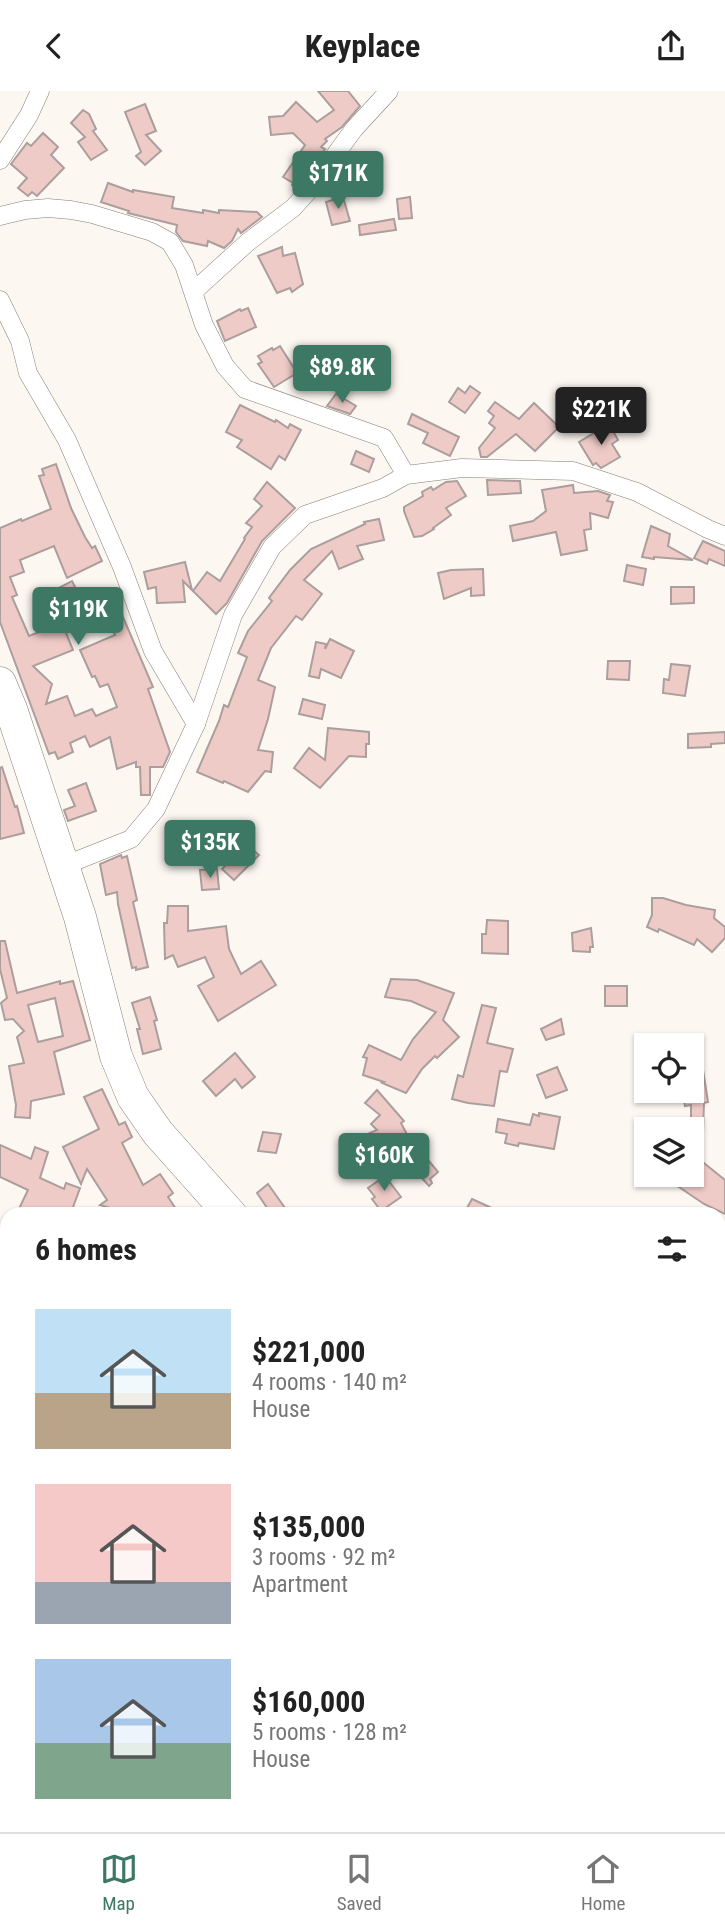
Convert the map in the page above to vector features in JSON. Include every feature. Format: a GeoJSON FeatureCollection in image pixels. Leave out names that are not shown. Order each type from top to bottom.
{"type":"FeatureCollection","features":[{"type":"Feature","properties":{"kind":"highway"},"geometry":{"type":"LineString","coordinates":[[0,683],[80,917],[116,1056],[133,1097],[158,1133],[224,1207]]}},
{"type":"Feature","properties":{"kind":"street"},"geometry":{"type":"LineString","coordinates":[[0,160],[29,115],[40,91]]}},
{"type":"Feature","properties":{"kind":"street"},"geometry":{"type":"LineString","coordinates":[[194,291],[248,241],[293,208],[312,187],[354,129],[389,91]]}},
{"type":"Feature","properties":{"kind":"street"},"geometry":{"type":"LineString","coordinates":[[0,216],[48,208],[71,210],[152,232],[170,242],[184,265],[204,325],[225,366],[245,389],[384,437],[405,475]]}},
{"type":"Feature","properties":{"kind":"street"},"geometry":{"type":"LineString","coordinates":[[0,300],[20,341],[28,373],[67,440],[122,567],[153,651],[196,724]]}},
{"type":"Feature","properties":{"kind":"street"},"geometry":{"type":"LineString","coordinates":[[63,866],[131,838],[156,809],[196,724],[233,615],[272,547],[305,515],[383,488],[405,475],[462,468],[573,471],[637,492],[725,535]]}},
{"type":"Feature","properties":{"kind":"building"},"geometry":{"type":"Polygon","coordinates":[[[318,91],[348,91],[360,106],[342,127],[325,139],[327,141],[321,147],[325,149],[296,188],[283,177],[305,145],[293,133],[271,135],[269,117],[283,116],[296,102],[317,122],[334,110],[318,91]]]}},
{"type":"Feature","properties":{"kind":"building"},"geometry":{"type":"Polygon","coordinates":[[[145,104],[156,131],[146,135],[161,151],[145,165],[136,156],[141,152],[125,112],[145,104]]]}},
{"type":"Feature","properties":{"kind":"building"},"geometry":{"type":"Polygon","coordinates":[[[83,110],[89,114],[96,129],[93,131],[107,150],[91,160],[78,142],[85,137],[71,123],[83,110]]]}},
{"type":"Feature","properties":{"kind":"building"},"geometry":{"type":"Polygon","coordinates":[[[43,133],[58,147],[51,155],[64,168],[37,196],[32,192],[28,196],[18,188],[27,178],[11,164],[27,143],[31,146],[43,133]]]}},
{"type":"Feature","properties":{"kind":"building"},"geometry":{"type":"Polygon","coordinates":[[[108,183],[133,192],[174,197],[172,208],[203,213],[203,210],[219,213],[219,210],[257,212],[262,217],[241,233],[238,229],[232,241],[224,248],[208,241],[207,246],[183,241],[176,232],[177,225],[128,213],[129,211],[101,202],[108,183]]]}},
{"type":"Feature","properties":{"kind":"building"},"geometry":{"type":"Polygon","coordinates":[[[343,197],[350,221],[332,225],[326,202],[343,197]]]}},
{"type":"Feature","properties":{"kind":"building"},"geometry":{"type":"Polygon","coordinates":[[[410,197],[412,218],[399,219],[397,199],[410,197]]]}},
{"type":"Feature","properties":{"kind":"building"},"geometry":{"type":"Polygon","coordinates":[[[394,219],[396,230],[360,235],[359,225],[394,219]]]}},
{"type":"Feature","properties":{"kind":"building"},"geometry":{"type":"Polygon","coordinates":[[[282,247],[283,256],[295,253],[303,284],[292,292],[290,288],[277,293],[258,256],[282,247]]]}},
{"type":"Feature","properties":{"kind":"building"},"geometry":{"type":"Polygon","coordinates":[[[248,308],[256,327],[225,341],[217,321],[240,309],[241,311],[248,308]]]}},
{"type":"Feature","properties":{"kind":"building"},"geometry":{"type":"Polygon","coordinates":[[[280,346],[297,373],[274,387],[258,364],[262,362],[258,356],[280,346]]]}},
{"type":"Feature","properties":{"kind":"building"},"geometry":{"type":"Polygon","coordinates":[[[470,386],[480,393],[465,413],[449,402],[458,388],[465,393],[470,386]]]}},
{"type":"Feature","properties":{"kind":"building"},"geometry":{"type":"Polygon","coordinates":[[[336,394],[356,406],[350,414],[327,406],[336,394]]]}},
{"type":"Feature","properties":{"kind":"building"},"geometry":{"type":"Polygon","coordinates":[[[495,402],[519,419],[534,403],[559,427],[535,451],[516,434],[487,457],[481,457],[479,448],[495,428],[489,423],[494,416],[488,411],[495,402]]]}},
{"type":"Feature","properties":{"kind":"building"},"geometry":{"type":"Polygon","coordinates":[[[240,405],[288,428],[290,424],[301,430],[285,460],[279,456],[271,469],[237,447],[242,440],[226,432],[240,405]]]}},
{"type":"Feature","properties":{"kind":"building"},"geometry":{"type":"Polygon","coordinates":[[[412,414],[459,437],[450,456],[423,443],[428,433],[408,424],[412,414]]]}},
{"type":"Feature","properties":{"kind":"building"},"geometry":{"type":"Polygon","coordinates":[[[609,424],[618,440],[612,444],[620,457],[601,468],[596,463],[593,465],[579,442],[609,424]]]}},
{"type":"Feature","properties":{"kind":"building"},"geometry":{"type":"Polygon","coordinates":[[[356,451],[374,459],[369,472],[351,464],[356,451]]]}},
{"type":"Feature","properties":{"kind":"building"},"geometry":{"type":"Polygon","coordinates":[[[56,464],[71,508],[85,537],[92,548],[95,546],[102,561],[67,578],[54,546],[20,560],[24,572],[10,577],[17,595],[12,597],[29,636],[62,623],[73,650],[33,666],[52,684],[46,704],[67,696],[75,716],[92,709],[96,716],[117,707],[108,684],[100,687],[95,676],[92,677],[80,650],[115,635],[103,610],[117,603],[153,687],[148,689],[170,752],[163,767],[150,767],[150,795],[141,795],[140,767],[136,767],[136,762],[117,769],[110,737],[90,747],[85,736],[70,743],[73,752],[58,759],[55,752],[49,754],[0,622],[0,528],[51,509],[39,476],[44,475],[42,469],[56,464]]]}},
{"type":"Feature","properties":{"kind":"building"},"geometry":{"type":"Polygon","coordinates":[[[487,480],[520,481],[521,493],[488,495],[487,480]]]}},
{"type":"Feature","properties":{"kind":"building"},"geometry":{"type":"Polygon","coordinates":[[[457,481],[466,496],[446,508],[451,515],[434,529],[414,537],[404,507],[423,496],[422,492],[431,487],[433,490],[446,482],[457,481]]]}},
{"type":"Feature","properties":{"kind":"building"},"geometry":{"type":"Polygon","coordinates":[[[267,482],[295,508],[262,541],[227,603],[216,614],[193,591],[207,572],[220,581],[252,527],[246,523],[262,506],[254,499],[267,482]]]}},
{"type":"Feature","properties":{"kind":"building"},"geometry":{"type":"Polygon","coordinates":[[[573,485],[574,493],[598,491],[610,495],[607,501],[613,502],[608,518],[590,513],[591,529],[584,530],[587,550],[561,555],[556,532],[513,541],[510,526],[533,521],[546,511],[542,490],[573,485]]]}},
{"type":"Feature","properties":{"kind":"building"},"geometry":{"type":"Polygon","coordinates":[[[379,519],[384,540],[357,546],[363,559],[339,569],[332,551],[304,580],[322,594],[302,620],[296,616],[271,648],[258,680],[275,687],[258,750],[273,752],[271,772],[265,771],[248,792],[197,772],[224,705],[228,707],[247,657],[238,653],[248,631],[272,601],[269,598],[290,570],[311,549],[365,524],[364,522],[379,519]]]}},
{"type":"Feature","properties":{"kind":"building"},"geometry":{"type":"Polygon","coordinates":[[[651,526],[670,534],[668,546],[693,560],[642,557],[651,526]]]}},
{"type":"Feature","properties":{"kind":"building"},"geometry":{"type":"Polygon","coordinates":[[[703,541],[725,551],[725,566],[709,559],[707,564],[694,558],[703,541]]]}},
{"type":"Feature","properties":{"kind":"building"},"geometry":{"type":"Polygon","coordinates":[[[185,562],[192,590],[183,581],[185,602],[157,603],[156,587],[148,589],[144,572],[185,562]]]}},
{"type":"Feature","properties":{"kind":"building"},"geometry":{"type":"Polygon","coordinates":[[[627,565],[646,569],[643,585],[624,581],[627,565]]]}},
{"type":"Feature","properties":{"kind":"building"},"geometry":{"type":"Polygon","coordinates":[[[483,569],[484,595],[471,596],[471,588],[444,599],[438,573],[483,569]]]}},
{"type":"Feature","properties":{"kind":"building"},"geometry":{"type":"Polygon","coordinates":[[[72,581],[84,605],[61,618],[49,593],[72,581]]]}},
{"type":"Feature","properties":{"kind":"building"},"geometry":{"type":"Polygon","coordinates":[[[671,587],[694,587],[694,603],[671,604],[671,587]]]}},
{"type":"Feature","properties":{"kind":"building"},"geometry":{"type":"Polygon","coordinates":[[[330,639],[354,651],[341,678],[321,669],[319,678],[309,676],[316,642],[326,644],[325,649],[330,639]]]}},
{"type":"Feature","properties":{"kind":"building"},"geometry":{"type":"Polygon","coordinates":[[[608,661],[630,661],[629,680],[607,679],[608,661]]]}},
{"type":"Feature","properties":{"kind":"building"},"geometry":{"type":"Polygon","coordinates":[[[671,664],[690,666],[685,696],[663,693],[664,679],[669,680],[671,664]]]}},
{"type":"Feature","properties":{"kind":"building"},"geometry":{"type":"Polygon","coordinates":[[[303,699],[325,705],[322,719],[299,714],[303,699]]]}},
{"type":"Feature","properties":{"kind":"building"},"geometry":{"type":"Polygon","coordinates":[[[328,728],[369,732],[369,744],[366,744],[366,757],[349,756],[320,788],[294,768],[309,748],[325,760],[328,728]]]}},
{"type":"Feature","properties":{"kind":"building"},"geometry":{"type":"Polygon","coordinates":[[[725,732],[725,743],[688,748],[688,734],[725,732]]]}},
{"type":"Feature","properties":{"kind":"building"},"geometry":{"type":"Polygon","coordinates":[[[2,767],[24,833],[0,839],[0,768],[2,767]]]}},
{"type":"Feature","properties":{"kind":"building"},"geometry":{"type":"Polygon","coordinates":[[[86,783],[96,811],[68,821],[64,810],[75,806],[68,790],[86,783]]]}},
{"type":"Feature","properties":{"kind":"building"},"geometry":{"type":"Polygon","coordinates":[[[246,844],[259,855],[234,880],[222,869],[246,844]]]}},
{"type":"Feature","properties":{"kind":"building"},"geometry":{"type":"Polygon","coordinates":[[[121,855],[122,858],[127,856],[137,900],[133,902],[148,967],[136,970],[136,967],[132,968],[117,892],[106,895],[100,864],[121,855]]]}},
{"type":"Feature","properties":{"kind":"building"},"geometry":{"type":"Polygon","coordinates":[[[217,869],[219,889],[202,890],[200,870],[217,869]]]}},
{"type":"Feature","properties":{"kind":"building"},"geometry":{"type":"Polygon","coordinates":[[[652,898],[715,910],[714,918],[725,927],[725,938],[712,952],[697,939],[694,945],[659,929],[658,932],[647,927],[652,915],[652,898]]]}},
{"type":"Feature","properties":{"kind":"building"},"geometry":{"type":"Polygon","coordinates":[[[168,906],[188,906],[188,931],[226,926],[229,949],[241,974],[261,961],[276,985],[218,1021],[198,986],[214,977],[205,957],[178,967],[173,955],[165,959],[164,923],[167,923],[168,906]]]}},
{"type":"Feature","properties":{"kind":"building"},"geometry":{"type":"Polygon","coordinates":[[[487,920],[508,921],[508,954],[482,953],[482,934],[486,934],[487,920]]]}},
{"type":"Feature","properties":{"kind":"building"},"geometry":{"type":"Polygon","coordinates":[[[591,928],[593,947],[590,947],[590,952],[573,951],[572,933],[591,928]]]}},
{"type":"Feature","properties":{"kind":"building"},"geometry":{"type":"Polygon","coordinates":[[[0,941],[5,941],[17,993],[60,981],[60,984],[73,981],[90,1040],[54,1052],[64,1094],[31,1101],[30,1118],[15,1117],[16,1105],[9,1066],[24,1063],[17,1037],[24,1031],[13,1019],[5,1020],[1,1003],[7,998],[0,969],[0,941]],[[55,998],[28,1005],[38,1042],[63,1036],[55,998]]]}},
{"type":"Feature","properties":{"kind":"building"},"geometry":{"type":"Polygon","coordinates":[[[391,979],[417,980],[454,993],[443,1020],[459,1037],[422,1069],[406,1093],[363,1075],[367,1058],[363,1057],[369,1045],[401,1060],[413,1039],[436,1012],[411,1001],[385,997],[391,979]]]}},
{"type":"Feature","properties":{"kind":"building"},"geometry":{"type":"Polygon","coordinates":[[[605,986],[627,986],[627,1006],[605,1006],[605,986]]]}},
{"type":"Feature","properties":{"kind":"building"},"geometry":{"type":"Polygon","coordinates":[[[150,997],[161,1049],[143,1054],[137,1029],[140,1029],[132,1003],[150,997]]]}},
{"type":"Feature","properties":{"kind":"building"},"geometry":{"type":"Polygon","coordinates":[[[482,1005],[496,1008],[487,1043],[513,1049],[507,1072],[500,1071],[494,1106],[452,1099],[458,1075],[463,1077],[482,1005]]]}},
{"type":"Feature","properties":{"kind":"building"},"geometry":{"type":"Polygon","coordinates":[[[561,1019],[564,1034],[546,1040],[541,1029],[561,1019]]]}},
{"type":"Feature","properties":{"kind":"building"},"geometry":{"type":"Polygon","coordinates":[[[235,1053],[255,1077],[242,1088],[235,1079],[216,1096],[203,1081],[235,1053]]]}},
{"type":"Feature","properties":{"kind":"building"},"geometry":{"type":"Polygon","coordinates":[[[557,1067],[567,1090],[546,1098],[537,1075],[557,1067]]]}},
{"type":"Feature","properties":{"kind":"building"},"geometry":{"type":"Polygon","coordinates":[[[704,1076],[708,1102],[704,1103],[704,1076]]]}},
{"type":"Feature","properties":{"kind":"building"},"geometry":{"type":"Polygon","coordinates":[[[102,1089],[119,1125],[125,1122],[132,1137],[122,1143],[143,1185],[160,1174],[173,1193],[168,1197],[175,1207],[107,1207],[100,1205],[107,1200],[87,1169],[81,1184],[63,1147],[99,1129],[84,1097],[102,1089]]]}},
{"type":"Feature","properties":{"kind":"building"},"geometry":{"type":"Polygon","coordinates":[[[377,1090],[404,1121],[401,1123],[420,1159],[424,1155],[438,1172],[430,1179],[432,1183],[429,1186],[411,1166],[379,1177],[367,1146],[356,1152],[351,1141],[377,1130],[371,1124],[380,1115],[365,1103],[377,1090]]]}},
{"type":"Feature","properties":{"kind":"building"},"geometry":{"type":"Polygon","coordinates":[[[684,1103],[704,1103],[704,1117],[691,1117],[691,1105],[685,1106],[684,1103]]]}},
{"type":"Feature","properties":{"kind":"building"},"geometry":{"type":"Polygon","coordinates":[[[539,1113],[560,1117],[554,1149],[505,1143],[507,1134],[496,1132],[498,1119],[530,1125],[533,1114],[539,1116],[539,1113]]]}},
{"type":"Feature","properties":{"kind":"building"},"geometry":{"type":"Polygon","coordinates":[[[263,1132],[281,1134],[276,1153],[258,1151],[263,1132]]]}},
{"type":"Feature","properties":{"kind":"building"},"geometry":{"type":"Polygon","coordinates":[[[0,1145],[31,1159],[35,1147],[48,1152],[40,1178],[64,1189],[66,1183],[80,1188],[73,1207],[20,1207],[28,1190],[0,1177],[0,1145]]]}},
{"type":"Feature","properties":{"kind":"building"},"geometry":{"type":"Polygon","coordinates":[[[704,1163],[725,1180],[725,1207],[704,1204],[679,1187],[704,1187],[704,1163]]]}},
{"type":"Feature","properties":{"kind":"building"},"geometry":{"type":"Polygon","coordinates":[[[385,1176],[401,1197],[387,1207],[378,1207],[368,1188],[385,1176]]]}},
{"type":"Feature","properties":{"kind":"building"},"geometry":{"type":"Polygon","coordinates":[[[268,1184],[284,1207],[267,1207],[257,1193],[268,1184]]]}},
{"type":"Feature","properties":{"kind":"building"},"geometry":{"type":"Polygon","coordinates":[[[472,1199],[490,1207],[468,1207],[472,1199]]]}}]}
